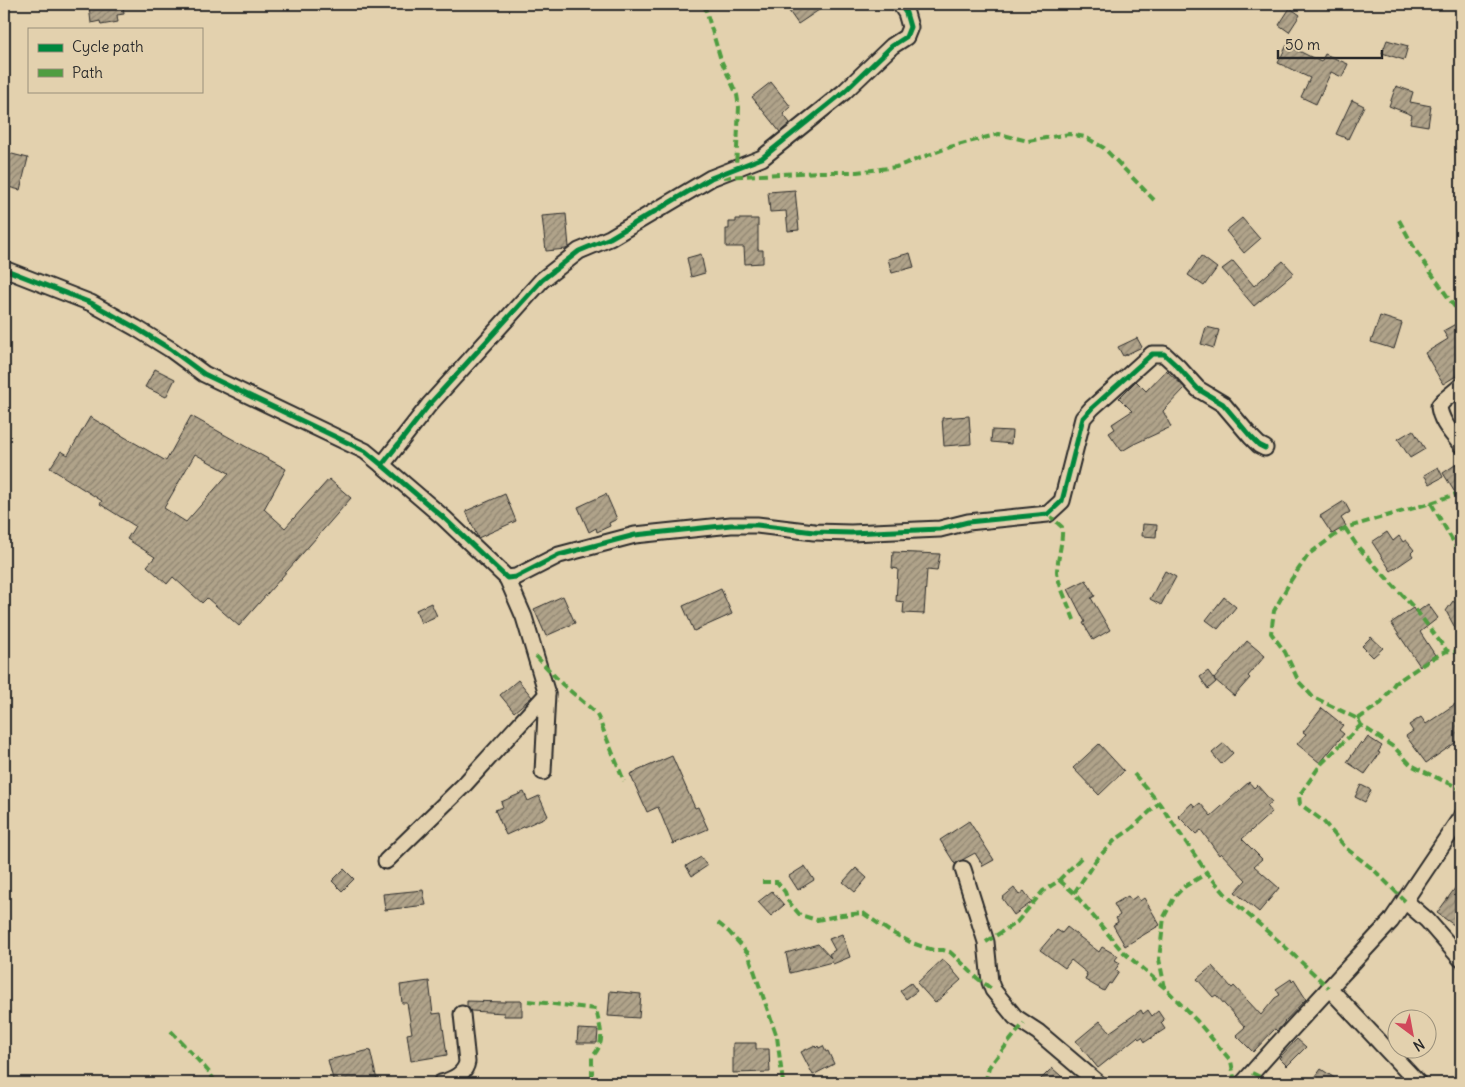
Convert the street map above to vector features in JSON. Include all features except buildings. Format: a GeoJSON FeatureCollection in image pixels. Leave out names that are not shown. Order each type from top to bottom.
{"type":"FeatureCollection","features":[{"type":"Feature","properties":{"kind":"street"},"geometry":{"type":"LineString","coordinates":[[382,465],[429,405],[542,280],[579,251],[610,238],[710,178],[762,158],[844,92],[892,46],[906,37],[910,27],[906,13],[900,4]]}},
{"type":"Feature","properties":{"kind":"street"},"geometry":{"type":"LineString","coordinates":[[4,269],[91,303],[136,328],[204,374],[365,451],[444,518],[507,578],[524,617],[547,694],[543,772]]}},
{"type":"Feature","properties":{"kind":"street"},"geometry":{"type":"LineString","coordinates":[[507,578],[516,577],[559,555],[635,534],[731,525],[757,525],[814,532],[851,533],[921,530],[940,529],[968,522],[1048,514],[1062,501],[1083,418],[1152,354],[1164,354],[1198,389],[1223,404],[1255,441],[1266,448]]}},
{"type":"Feature","properties":{"kind":"street"},"geometry":{"type":"LineString","coordinates":[[1461,386],[1442,401],[1439,406],[1439,413],[1446,426],[1461,445]]}},
{"type":"Feature","properties":{"kind":"street"},"geometry":{"type":"LineString","coordinates":[[386,861],[464,785],[547,694]]}},
{"type":"Feature","properties":{"kind":"street"},"geometry":{"type":"LineString","coordinates":[[1243,1083],[1391,921],[1461,817]]}},
{"type":"Feature","properties":{"kind":"street"},"geometry":{"type":"LineString","coordinates":[[963,869],[986,942],[990,982],[993,990],[1015,1017],[1038,1032],[1098,1083]]}},
{"type":"Feature","properties":{"kind":"street"},"geometry":{"type":"LineString","coordinates":[[1405,901],[1427,920],[1461,959]]}},
{"type":"Feature","properties":{"kind":"street"},"geometry":{"type":"LineString","coordinates":[[1329,988],[1418,1083]]}},
{"type":"Feature","properties":{"kind":"street"},"geometry":{"type":"LineString","coordinates":[[441,1083],[458,1076],[466,1067],[462,1014]]}},
{"type":"Feature","properties":{"kind":"marked path"},"geometry":{"type":"LineString","coordinates":[[704,4],[721,60],[737,95],[739,107],[736,168]]}},
{"type":"Feature","properties":{"kind":"marked path"},"geometry":{"type":"LineString","coordinates":[[723,177],[857,172],[896,167],[950,147],[999,134],[1028,141],[1069,134],[1085,137],[1104,148],[1154,200]]}},
{"type":"Feature","properties":{"kind":"marked path"},"geometry":{"type":"LineString","coordinates":[[1399,220],[1416,251],[1461,316]]}},
{"type":"Feature","properties":{"kind":"marked path"},"geometry":{"type":"LineString","coordinates":[[1461,492],[1431,503],[1345,528],[1309,554],[1291,580],[1274,611],[1271,633],[1285,652],[1299,682],[1313,697],[1358,719],[1361,725],[1395,748],[1411,765],[1461,790]]}},
{"type":"Feature","properties":{"kind":"marked path"},"geometry":{"type":"LineString","coordinates":[[1431,503],[1461,555]]}},
{"type":"Feature","properties":{"kind":"marked path"},"geometry":{"type":"LineString","coordinates":[[1048,514],[1062,527],[1057,571],[1061,588],[1074,620]]}},
{"type":"Feature","properties":{"kind":"marked path"},"geometry":{"type":"LineString","coordinates":[[1345,528],[1358,547],[1416,610],[1447,651]]}},
{"type":"Feature","properties":{"kind":"marked path"},"geometry":{"type":"LineString","coordinates":[[1358,719],[1381,703],[1395,683],[1433,658],[1447,651],[1461,652]]}},
{"type":"Feature","properties":{"kind":"marked path"},"geometry":{"type":"LineString","coordinates":[[536,656],[562,684],[594,711],[624,781]]}},
{"type":"Feature","properties":{"kind":"marked path"},"geometry":{"type":"LineString","coordinates":[[1361,725],[1321,764],[1299,796],[1300,804],[1323,821],[1347,849],[1374,870],[1405,901]]}},
{"type":"Feature","properties":{"kind":"marked path"},"geometry":{"type":"LineString","coordinates":[[1134,774],[1159,803],[1207,873],[1228,897],[1329,988]]}},
{"type":"Feature","properties":{"kind":"marked path"},"geometry":{"type":"LineString","coordinates":[[1074,893],[1096,860],[1115,840],[1131,829],[1159,803]]}},
{"type":"Feature","properties":{"kind":"marked path"},"geometry":{"type":"LineString","coordinates":[[986,942],[1017,922],[1043,891],[1057,882],[1083,856]]}},
{"type":"Feature","properties":{"kind":"marked path"},"geometry":{"type":"LineString","coordinates":[[1165,988],[1159,959],[1164,917],[1175,896],[1184,887],[1207,873]]}},
{"type":"Feature","properties":{"kind":"marked path"},"geometry":{"type":"LineString","coordinates":[[1059,880],[1074,893],[1122,951],[1165,988],[1197,1021],[1231,1061],[1234,1077],[1233,1083]]}},
{"type":"Feature","properties":{"kind":"marked path"},"geometry":{"type":"LineString","coordinates":[[762,882],[777,882],[785,892],[788,901],[800,915],[817,920],[863,913],[889,931],[912,943],[933,950],[950,952],[977,978],[993,990]]}},
{"type":"Feature","properties":{"kind":"marked path"},"geometry":{"type":"LineString","coordinates":[[718,923],[748,953],[777,1037],[783,1083]]}},
{"type":"Feature","properties":{"kind":"marked path"},"geometry":{"type":"LineString","coordinates":[[528,1001],[596,1009],[601,1040],[600,1046],[592,1057],[592,1077],[595,1083]]}},
{"type":"Feature","properties":{"kind":"marked path"},"geometry":{"type":"LineString","coordinates":[[985,1083],[989,1067],[1024,1023]]}},
{"type":"Feature","properties":{"kind":"marked path"},"geometry":{"type":"LineString","coordinates":[[171,1031],[209,1072],[216,1083]]}},
{"type":"Feature","properties":{"kind":"marked path"},"geometry":{"type":"LineString","coordinates":[[1252,1073],[1272,1083]]}},
{"type":"Feature","properties":{"kind":"cycle path"},"geometry":{"type":"LineString","coordinates":[[382,465],[429,405],[542,280],[579,251],[610,238],[711,178],[762,158],[844,92],[892,46],[906,37],[910,27],[906,13],[900,4]]}},
{"type":"Feature","properties":{"kind":"cycle path"},"geometry":{"type":"LineString","coordinates":[[4,269],[91,303],[170,349],[204,374],[365,451],[444,518],[507,578],[516,577],[559,555],[635,535],[731,525],[757,525],[814,532],[851,533],[940,529],[968,522],[1048,514],[1062,501],[1083,418],[1152,354],[1164,354],[1198,389],[1223,404],[1251,437],[1265,448]]}}]}
